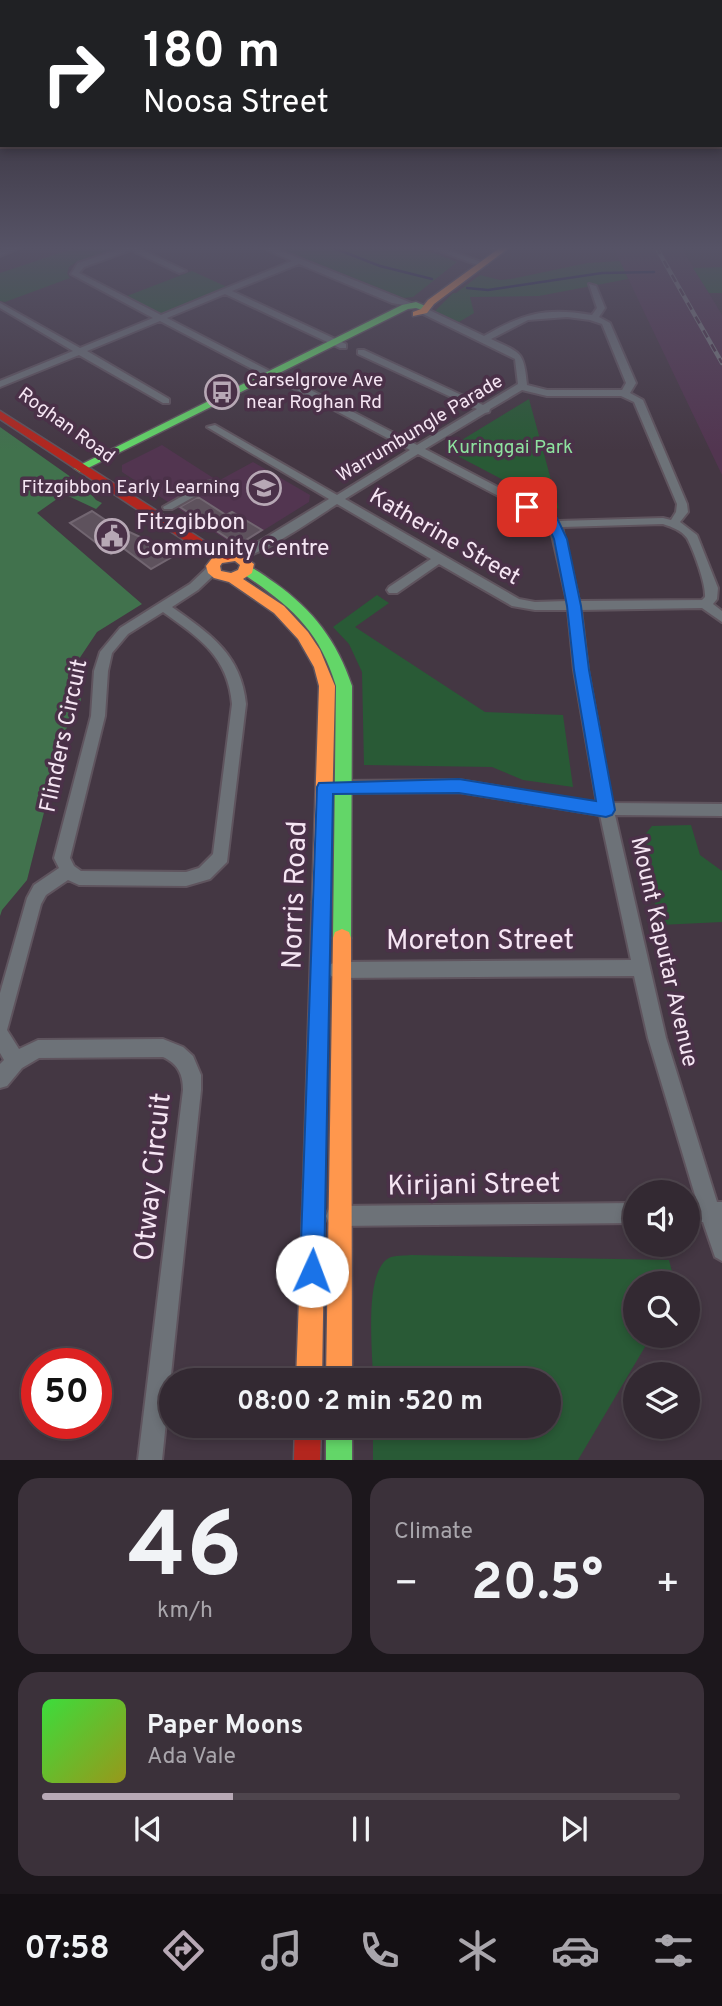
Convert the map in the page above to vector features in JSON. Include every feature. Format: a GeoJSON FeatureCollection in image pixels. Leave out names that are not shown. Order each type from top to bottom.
{"type":"FeatureCollection","features":[{"type":"Feature","properties":{"kind":"main road"},"geometry":{"type":"LineString","coordinates":[[88,469],[401,315]]}},
{"type":"Feature","properties":{"kind":"main road","name":"Roghan Road"},"geometry":{"type":"LineString","coordinates":[[0,404],[88,469]]}},
{"type":"Feature","properties":{"kind":"main road","name":"Roghan Road"},"geometry":{"type":"LineString","coordinates":[[0,414],[108,482],[230,567]]}},
{"type":"Feature","properties":{"kind":"main road","name":"Norris Road"},"geometry":{"type":"LineString","coordinates":[[230,567],[306,613],[323,633],[337,658],[344,695],[339,1368]]}},
{"type":"Feature","properties":{"kind":"main road","name":"Norris Road"},"geometry":{"type":"LineString","coordinates":[[230,567],[291,617],[305,633],[319,658],[327,697],[309,1368]]}},
{"type":"Feature","properties":{"kind":"main road"},"geometry":{"type":"LineString","coordinates":[[307,1460],[308,1438]]}},
{"type":"Feature","properties":{"kind":"main road"},"geometry":{"type":"LineString","coordinates":[[339,1438],[339,1460]]}},
{"type":"Feature","properties":{"kind":"street"},"geometry":{"type":"LineString","coordinates":[[18,315],[166,401]]}},
{"type":"Feature","properties":{"kind":"street"},"geometry":{"type":"LineString","coordinates":[[155,315],[274,377]]}},
{"type":"Feature","properties":{"kind":"street"},"geometry":{"type":"LineString","coordinates":[[0,384],[167,315]]}},
{"type":"Feature","properties":{"kind":"street"},"geometry":{"type":"LineString","coordinates":[[276,315],[340,345]]}},
{"type":"Feature","properties":{"kind":"street","name":"Warrumbungle Parade"},"geometry":{"type":"LineString","coordinates":[[230,567],[522,387],[524,378],[517,355],[428,315]]}},
{"type":"Feature","properties":{"kind":"street"},"geometry":{"type":"LineString","coordinates":[[485,339],[531,316],[595,317],[606,324],[631,383],[625,394]]}},
{"type":"Feature","properties":{"kind":"street"},"geometry":{"type":"LineString","coordinates":[[361,352],[486,410]]}},
{"type":"Feature","properties":{"kind":"street"},"geometry":{"type":"LineString","coordinates":[[294,385],[555,524],[674,523],[691,535],[712,588],[711,599],[705,604],[722,618]]}},
{"type":"Feature","properties":{"kind":"street"},"geometry":{"type":"LineString","coordinates":[[522,387],[547,393],[625,394],[640,402],[682,504],[682,512],[674,523]]}},
{"type":"Feature","properties":{"kind":"street","name":"Katherine Street"},"geometry":{"type":"LineString","coordinates":[[212,427],[516,603],[527,606],[705,604]]}},
{"type":"Feature","properties":{"kind":"street"},"geometry":{"type":"LineString","coordinates":[[168,506],[209,484]]}},
{"type":"Feature","properties":{"kind":"street","name":"Mount Kaputar Avenue"},"geometry":{"type":"LineString","coordinates":[[555,524],[574,606],[581,670],[606,810],[640,968],[657,1038],[717,1212],[722,1250]]}},
{"type":"Feature","properties":{"kind":"street"},"geometry":{"type":"LineString","coordinates":[[393,590],[438,559]]}},
{"type":"Feature","properties":{"kind":"street","name":"Flinders Circuit"},"geometry":{"type":"LineString","coordinates":[[68,871],[62,858],[98,716],[102,662],[117,637],[162,606],[230,567]]}},
{"type":"Feature","properties":{"kind":"street"},"geometry":{"type":"LineString","coordinates":[[0,1026],[33,903],[40,890],[68,871],[85,879],[186,878],[211,869],[221,857],[239,704],[238,683],[231,665],[220,650],[162,606]]}},
{"type":"Feature","properties":{"kind":"street"},"geometry":{"type":"LineString","coordinates":[[325,787],[459,786],[606,810],[722,810]]}},
{"type":"Feature","properties":{"kind":"street","name":"Moreton Street"},"geometry":{"type":"LineString","coordinates":[[320,970],[640,968]]}},
{"type":"Feature","properties":{"kind":"street"},"geometry":{"type":"LineString","coordinates":[[0,1035],[15,1061]]}},
{"type":"Feature","properties":{"kind":"street","name":"Otway Circuit"},"geometry":{"type":"LineString","coordinates":[[0,1079],[15,1061],[31,1051],[47,1048],[163,1048],[178,1054],[191,1071],[192,1090],[150,1460]]}},
{"type":"Feature","properties":{"kind":"street","name":"Kirijani Street"},"geometry":{"type":"LineString","coordinates":[[314,1216],[623,1213]]}},
{"type":"Feature","properties":{"kind":"shaded area"},"geometry":{"type":"Polygon","coordinates":[[[646,315],[722,315],[722,475],[646,315]]]}},
{"type":"Feature","properties":{"kind":"shaded area"},"geometry":{"type":"Polygon","coordinates":[[[162,445],[218,481],[253,462],[310,495],[309,502],[243,543],[231,543],[122,472],[122,465],[162,445]]]}},
{"type":"Feature","properties":{"kind":"green space"},"geometry":{"type":"Polygon","coordinates":[[[444,315],[470,315],[459,322],[444,315]]]}},
{"type":"Feature","properties":{"kind":"green space","name":"Kuringgai Park"},"geometry":{"type":"Polygon","coordinates":[[[529,399],[559,509],[450,452],[452,446],[529,399]]]}},
{"type":"Feature","properties":{"kind":"green space"},"geometry":{"type":"Polygon","coordinates":[[[0,427],[85,487],[102,503],[96,509],[64,494],[37,513],[142,604],[97,632],[79,659],[81,702],[64,733],[27,880],[0,916],[0,427]]]}},
{"type":"Feature","properties":{"kind":"green space"},"geometry":{"type":"Polygon","coordinates":[[[377,595],[389,603],[355,627],[485,712],[563,715],[573,787],[523,780],[492,767],[364,765],[362,672],[349,644],[333,627],[377,595]]]}},
{"type":"Feature","properties":{"kind":"green space"},"geometry":{"type":"Polygon","coordinates":[[[691,825],[700,855],[722,871],[722,922],[660,925],[640,841],[652,826],[691,825]]]}},
{"type":"Feature","properties":{"kind":"green space"},"geometry":{"type":"Polygon","coordinates":[[[389,1258],[669,1260],[672,1271],[623,1271],[623,1348],[644,1348],[636,1362],[623,1362],[623,1384],[578,1460],[373,1460],[373,1438],[561,1438],[561,1368],[372,1368],[371,1315],[376,1279],[381,1266],[389,1258]]]}},
{"type":"Feature","properties":{"kind":"building"},"geometry":{"type":"Polygon","coordinates":[[[198,497],[226,515],[232,512],[262,530],[238,545],[180,507],[198,497]]]}},
{"type":"Feature","properties":{"kind":"building","name":"Fitzgibbon Community Centre"},"geometry":{"type":"Polygon","coordinates":[[[92,511],[110,523],[177,554],[151,569],[123,548],[111,554],[70,523],[92,511]]]}},
{"type":"Feature","properties":{"kind":"railway"},"geometry":{"type":"LineString","coordinates":[[695,315],[722,363]]}},
{"type":"Feature","properties":{"kind":"traffic: fast"},"geometry":{"type":"LineString","coordinates":[[80,468],[394,315]]}},
{"type":"Feature","properties":{"kind":"traffic: fast"},"geometry":{"type":"LineString","coordinates":[[247,570],[295,605],[320,632],[338,665],[344,686],[342,938]]}},
{"type":"Feature","properties":{"kind":"traffic: fast"},"geometry":{"type":"LineString","coordinates":[[339,1438],[339,1460]]}},
{"type":"Feature","properties":{"kind":"traffic: slow"},"geometry":{"type":"LineString","coordinates":[[237,556],[247,564],[247,570],[231,578],[215,573],[213,566],[218,560],[237,556]]}},
{"type":"Feature","properties":{"kind":"traffic: slow"},"geometry":{"type":"LineString","coordinates":[[232,578],[292,622],[313,650],[327,686],[321,902]]}},
{"type":"Feature","properties":{"kind":"traffic: slow"},"geometry":{"type":"LineString","coordinates":[[339,1368],[342,938]]}},
{"type":"Feature","properties":{"kind":"traffic: slow"},"geometry":{"type":"LineString","coordinates":[[309,1368],[314,1190]]}},
{"type":"Feature","properties":{"kind":"traffic: jam"},"geometry":{"type":"LineString","coordinates":[[0,414],[204,547],[228,556]]}},
{"type":"Feature","properties":{"kind":"traffic: jam"},"geometry":{"type":"LineString","coordinates":[[314,1190],[321,902]]}},
{"type":"Feature","properties":{"kind":"traffic: jam"},"geometry":{"type":"LineString","coordinates":[[307,1460],[308,1438]]}},
{"type":"Feature","properties":{"kind":"place","name":"Carselgrove Ave near Roghan Rd"},"geometry":{"type":"Point","coordinates":[222,392]}},
{"type":"Feature","properties":{"kind":"place","name":"Fitzgibbon Early Learning"},"geometry":{"type":"Point","coordinates":[264,488]}},
{"type":"Feature","properties":{"kind":"place","name":"Fitzgibbon Community Centre"},"geometry":{"type":"Point","coordinates":[112,536]}},
{"type":"Feature","properties":{"kind":"route"},"geometry":{"type":"LineString","coordinates":[[312,1271],[325,787],[459,786],[606,810],[581,670],[574,606],[557,526],[527,507]]}}]}
